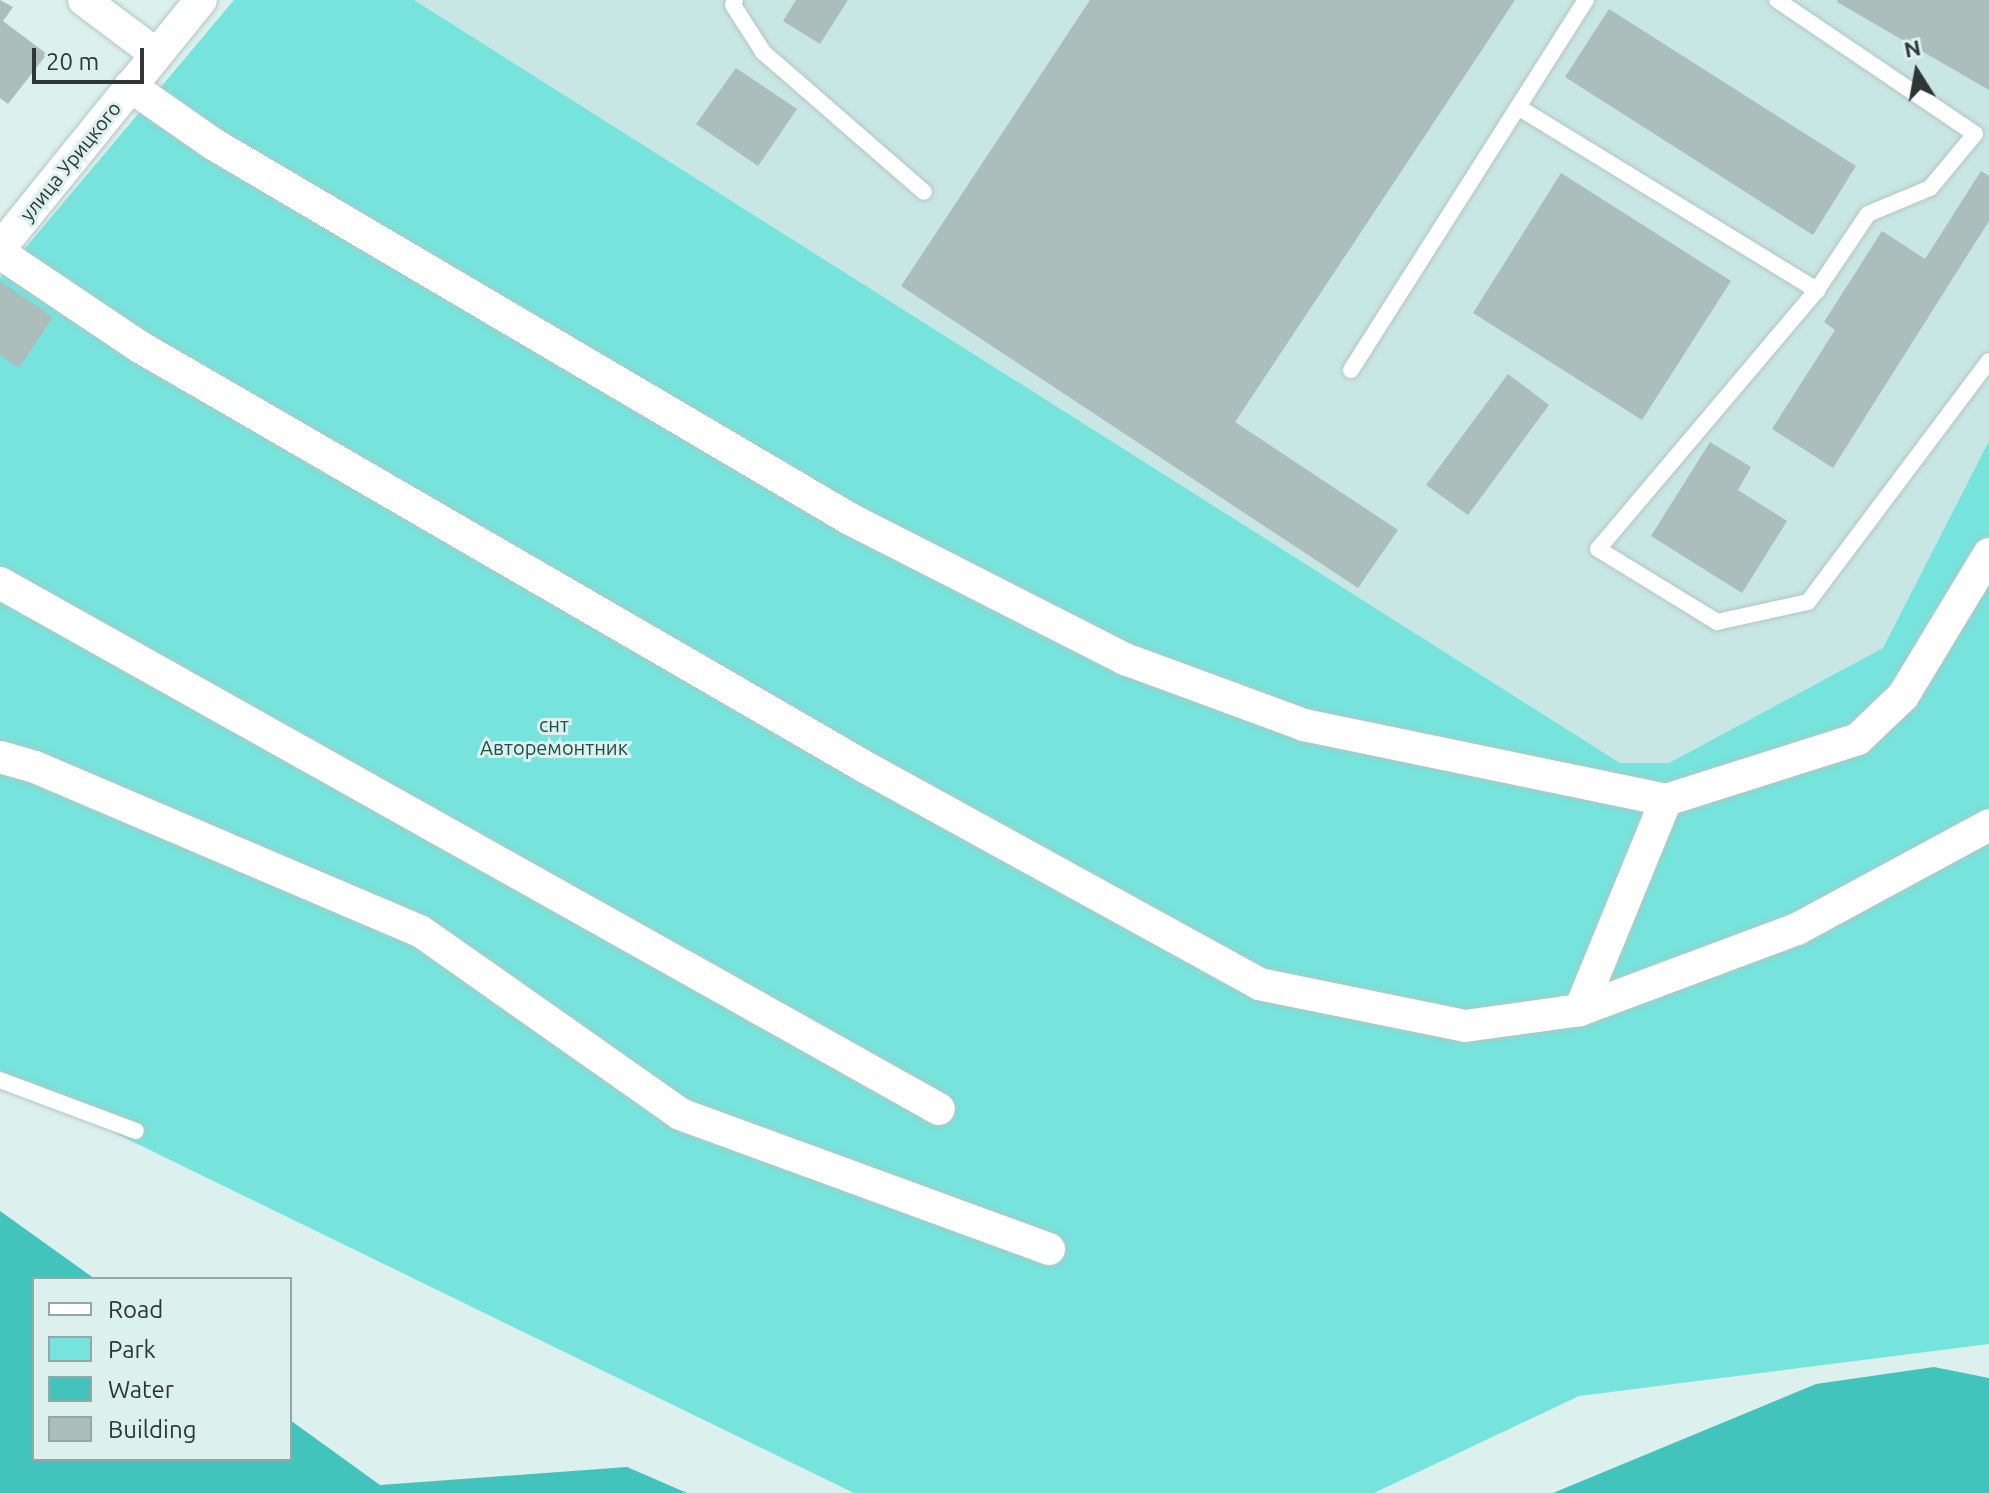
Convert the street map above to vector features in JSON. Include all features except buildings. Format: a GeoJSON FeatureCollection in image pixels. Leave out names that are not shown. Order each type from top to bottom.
{"type":"FeatureCollection","features":[{"type":"Feature","properties":{"kind":"street"},"geometry":{"type":"LineString","coordinates":[[84,0],[156,54]]}},
{"type":"Feature","properties":{"kind":"street","name":"улица Урицкого"},"geometry":{"type":"LineString","coordinates":[[0,250],[201,0]]}},
{"type":"Feature","properties":{"kind":"street"},"geometry":{"type":"LineString","coordinates":[[130,86],[215,145],[836,512],[1125,659],[1304,725],[1666,800],[1858,739],[1903,696],[1989,554]]}},
{"type":"Feature","properties":{"kind":"street"},"geometry":{"type":"LineString","coordinates":[[0,250],[140,347],[865,767],[1259,984],[1465,1026],[1580,1010],[1797,929],[1989,825]]}},
{"type":"Feature","properties":{"kind":"street"},"geometry":{"type":"LineString","coordinates":[[0,583],[939,1109]]}},
{"type":"Feature","properties":{"kind":"street"},"geometry":{"type":"LineString","coordinates":[[0,757],[35,767],[420,931],[680,1114],[1049,1249]]}},
{"type":"Feature","properties":{"kind":"street"},"geometry":{"type":"LineString","coordinates":[[1580,1010],[1666,800]]}},
{"type":"Feature","properties":{"kind":"lane"},"geometry":{"type":"LineString","coordinates":[[735,0],[733,5],[763,52],[924,192]]}},
{"type":"Feature","properties":{"kind":"lane"},"geometry":{"type":"LineString","coordinates":[[1351,370],[1586,0]]}},
{"type":"Feature","properties":{"kind":"lane"},"geometry":{"type":"LineString","coordinates":[[1777,0],[1982,131],[1930,188],[1868,214],[1817,290],[1598,549],[1717,622],[1808,602],[1989,361]]}},
{"type":"Feature","properties":{"kind":"lane"},"geometry":{"type":"LineString","coordinates":[[1518,107],[1817,290]]}},
{"type":"Feature","properties":{"kind":"lane"},"geometry":{"type":"LineString","coordinates":[[0,1080],[136,1131]]}},
{"type":"Feature","properties":{"kind":"shaded area"},"geometry":{"type":"Polygon","coordinates":[[[414,0],[1989,0],[1989,441],[1883,648],[1669,763],[1620,763],[414,0]]]}},
{"type":"Feature","properties":{"kind":"green space","name":"снт Авторемонтник"},"geometry":{"type":"Polygon","coordinates":[[[234,0],[414,0],[1620,763],[1669,763],[1883,648],[1989,441],[1989,1344],[1579,1396],[1374,1493],[854,1493],[0,1077],[0,278],[234,0]]]}},
{"type":"Feature","properties":{"kind":"water"},"geometry":{"type":"Polygon","coordinates":[[[0,1211],[92,1277],[32,1277],[32,1461],[292,1461],[292,1421],[380,1485],[627,1467],[687,1493],[0,1493],[0,1211]]]}},
{"type":"Feature","properties":{"kind":"water"},"geometry":{"type":"Polygon","coordinates":[[[1934,1367],[1989,1378],[1989,1493],[1553,1493],[1816,1384],[1934,1367]]]}}]}
